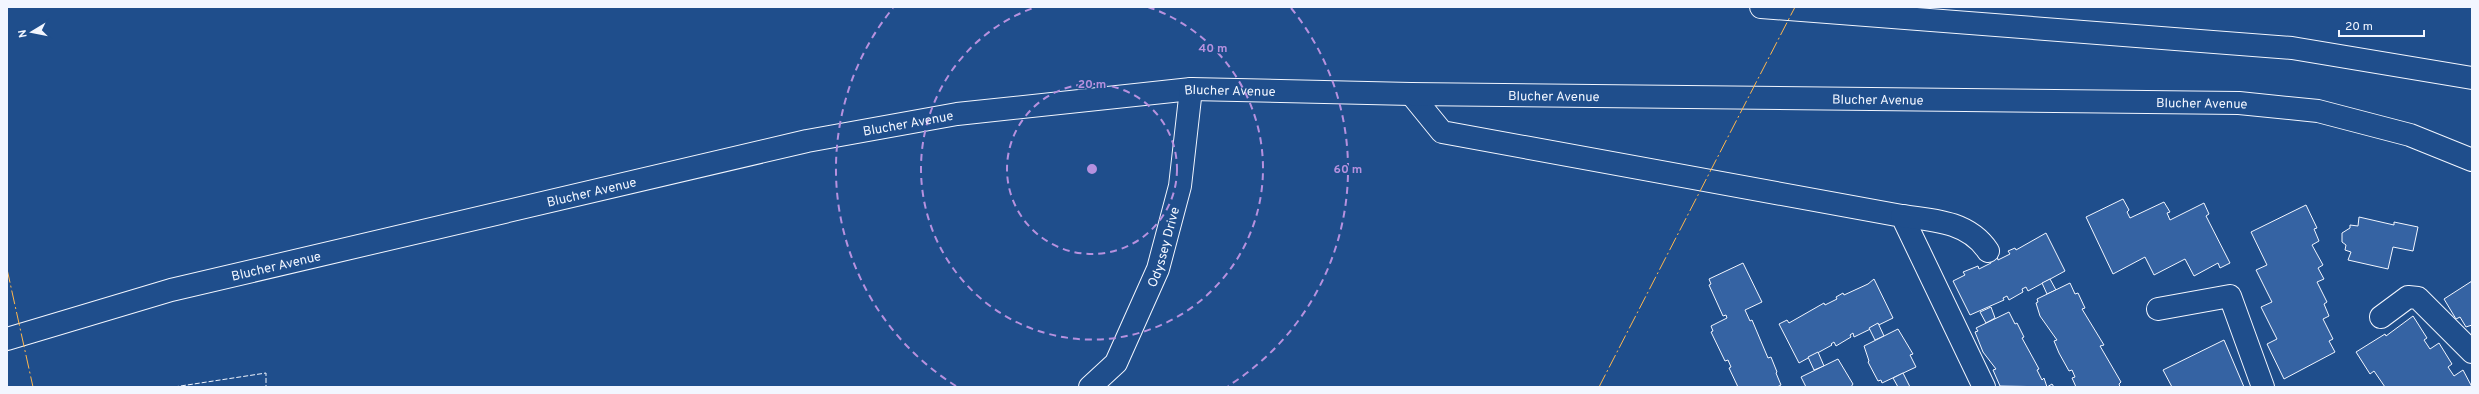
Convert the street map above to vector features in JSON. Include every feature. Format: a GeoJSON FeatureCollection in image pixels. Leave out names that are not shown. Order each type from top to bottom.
{"type":"FeatureCollection","features":[{"type":"Feature","properties":{"kind":"main road"},"geometry":{"type":"LineString","coordinates":[[1761,7],[2292,48],[2472,78]]}},
{"type":"Feature","properties":{"kind":"main road","name":"Blucher Avenue"},"geometry":{"type":"LineString","coordinates":[[7,339],[171,290],[807,141],[957,114],[1191,89],[1411,94],[2239,102],[2318,111],[2410,135],[2472,160]]}},
{"type":"Feature","properties":{"kind":"main road","name":"Odyssey Drive"},"geometry":{"type":"LineString","coordinates":[[1090,387],[1116,363],[1158,269],[1180,186],[1191,89]]}},
{"type":"Feature","properties":{"kind":"main road"},"geometry":{"type":"LineString","coordinates":[[1411,94],[1442,132],[1902,216],[1940,220],[1961,227],[1981,239],[1988,251]]}},
{"type":"Feature","properties":{"kind":"main road"},"geometry":{"type":"LineString","coordinates":[[1902,216],[1984,387]]}},
{"type":"Feature","properties":{"kind":"main road"},"geometry":{"type":"LineString","coordinates":[[2158,309],[2230,296],[2263,387]]}},
{"type":"Feature","properties":{"kind":"main road"},"geometry":{"type":"LineString","coordinates":[[2381,317],[2408,297],[2418,298],[2472,352]]}},
{"type":"Feature","properties":{"kind":"building"},"geometry":{"type":"Polygon","coordinates":[[[2123,199],[2129,210],[2127,212],[2130,218],[2164,202],[2170,212],[2167,213],[2170,220],[2204,203],[2209,214],[2206,216],[2230,263],[2220,268],[2218,263],[2194,276],[2185,259],[2154,275],[2145,257],[2113,274],[2086,217],[2123,199]]]}},
{"type":"Feature","properties":{"kind":"building"},"geometry":{"type":"Polygon","coordinates":[[[2306,205],[2317,228],[2314,229],[2319,241],[2312,245],[2323,265],[2318,268],[2324,279],[2317,282],[2327,302],[2324,304],[2329,316],[2323,319],[2333,339],[2329,341],[2335,352],[2284,379],[2267,344],[2277,339],[2261,307],[2272,302],[2256,270],[2267,265],[2251,232],[2306,205]]]}},
{"type":"Feature","properties":{"kind":"building"},"geometry":{"type":"Polygon","coordinates":[[[2359,217],[2394,225],[2394,222],[2418,227],[2413,251],[2393,247],[2388,269],[2348,260],[2351,252],[2345,250],[2346,245],[2342,242],[2342,233],[2350,228],[2350,225],[2358,226],[2359,217]]]}},
{"type":"Feature","properties":{"kind":"building"},"geometry":{"type":"Polygon","coordinates":[[[2046,233],[2065,271],[2028,291],[2026,287],[2022,289],[2023,292],[2009,300],[2007,296],[2003,298],[2004,300],[1970,315],[1953,281],[1965,275],[1963,272],[1978,266],[1979,269],[1991,263],[1990,260],[1997,256],[1998,260],[2010,254],[2008,251],[2015,248],[2016,250],[2046,233]]]}},
{"type":"Feature","properties":{"kind":"building"},"geometry":{"type":"Polygon","coordinates":[[[1743,263],[1762,302],[1745,310],[1750,321],[1752,320],[1768,358],[1771,357],[1781,385],[1777,387],[1738,387],[1729,368],[1731,367],[1728,360],[1725,361],[1711,332],[1713,331],[1711,326],[1727,318],[1726,315],[1723,316],[1709,285],[1711,284],[1709,279],[1743,263]]]}},
{"type":"Feature","properties":{"kind":"building"},"geometry":{"type":"Polygon","coordinates":[[[1874,279],[1893,318],[1854,337],[1853,333],[1850,335],[1851,337],[1836,346],[1834,342],[1831,344],[1832,345],[1799,363],[1779,324],[1787,320],[1789,323],[1824,303],[1825,305],[1837,299],[1836,297],[1843,293],[1844,295],[1868,284],[1874,279]]]}},
{"type":"Feature","properties":{"kind":"building"},"geometry":{"type":"Polygon","coordinates":[[[2050,279],[2056,290],[2047,294],[2042,283],[2050,279]]]}},
{"type":"Feature","properties":{"kind":"building"},"geometry":{"type":"Polygon","coordinates":[[[2472,281],[2472,325],[2466,327],[2460,317],[2456,319],[2444,299],[2472,281]]]}},
{"type":"Feature","properties":{"kind":"building"},"geometry":{"type":"Polygon","coordinates":[[[2070,283],[2075,294],[2078,293],[2085,308],[2082,309],[2104,345],[2100,346],[2121,382],[2119,384],[2120,387],[2076,387],[2072,378],[2075,377],[2072,370],[2069,371],[2054,341],[2057,340],[2040,316],[2036,303],[2038,302],[2037,299],[2070,283]]]}},
{"type":"Feature","properties":{"kind":"building"},"geometry":{"type":"Polygon","coordinates":[[[1991,307],[1995,318],[1986,323],[1980,312],[1991,307]]]}},
{"type":"Feature","properties":{"kind":"building"},"geometry":{"type":"Polygon","coordinates":[[[2009,312],[2015,324],[2017,323],[2024,337],[2022,338],[2039,369],[2037,370],[2042,380],[2044,378],[2047,387],[2000,386],[1993,370],[1996,369],[1983,352],[1975,332],[1978,331],[1976,328],[2009,312]]]}},
{"type":"Feature","properties":{"kind":"building"},"geometry":{"type":"Polygon","coordinates":[[[2413,316],[2427,338],[2424,340],[2430,349],[2439,343],[2452,364],[2448,367],[2454,376],[2463,370],[2472,387],[2385,387],[2374,371],[2370,374],[2356,352],[2385,334],[2386,336],[2413,316]]]}},
{"type":"Feature","properties":{"kind":"building"},"geometry":{"type":"Polygon","coordinates":[[[1878,323],[1884,336],[1875,340],[1869,328],[1878,323]]]}},
{"type":"Feature","properties":{"kind":"building"},"geometry":{"type":"Polygon","coordinates":[[[1898,329],[1913,354],[1910,355],[1916,367],[1882,383],[1881,380],[1878,381],[1868,362],[1869,361],[1864,346],[1898,329]]]}},
{"type":"Feature","properties":{"kind":"building"},"geometry":{"type":"Polygon","coordinates":[[[2224,340],[2244,387],[2172,387],[2163,370],[2224,340]]]}},
{"type":"Feature","properties":{"kind":"building"},"geometry":{"type":"Polygon","coordinates":[[[1818,352],[1824,366],[1814,370],[1808,357],[1818,352]]]}},
{"type":"Feature","properties":{"kind":"building"},"geometry":{"type":"Polygon","coordinates":[[[1838,359],[1853,384],[1851,387],[1806,387],[1801,377],[1838,359]]]}},
{"type":"Feature","properties":{"kind":"building"},"geometry":{"type":"Polygon","coordinates":[[[1903,373],[1910,387],[1898,387],[1893,378],[1903,373]]]}},
{"type":"Feature","properties":{"kind":"building"},"geometry":{"type":"Polygon","coordinates":[[[2052,384],[2054,387],[2047,387],[2052,384]]]}},
{"type":"Feature","properties":{"kind":"fence"},"geometry":{"type":"LineString","coordinates":[[174,387],[266,373],[266,387]]}},
{"type":"Feature","properties":{"kind":"power"},"geometry":{"type":"LineString","coordinates":[[1599,387],[1795,7]]}},
{"type":"Feature","properties":{"kind":"power"},"geometry":{"type":"LineString","coordinates":[[7,269],[33,387]]}}]}
